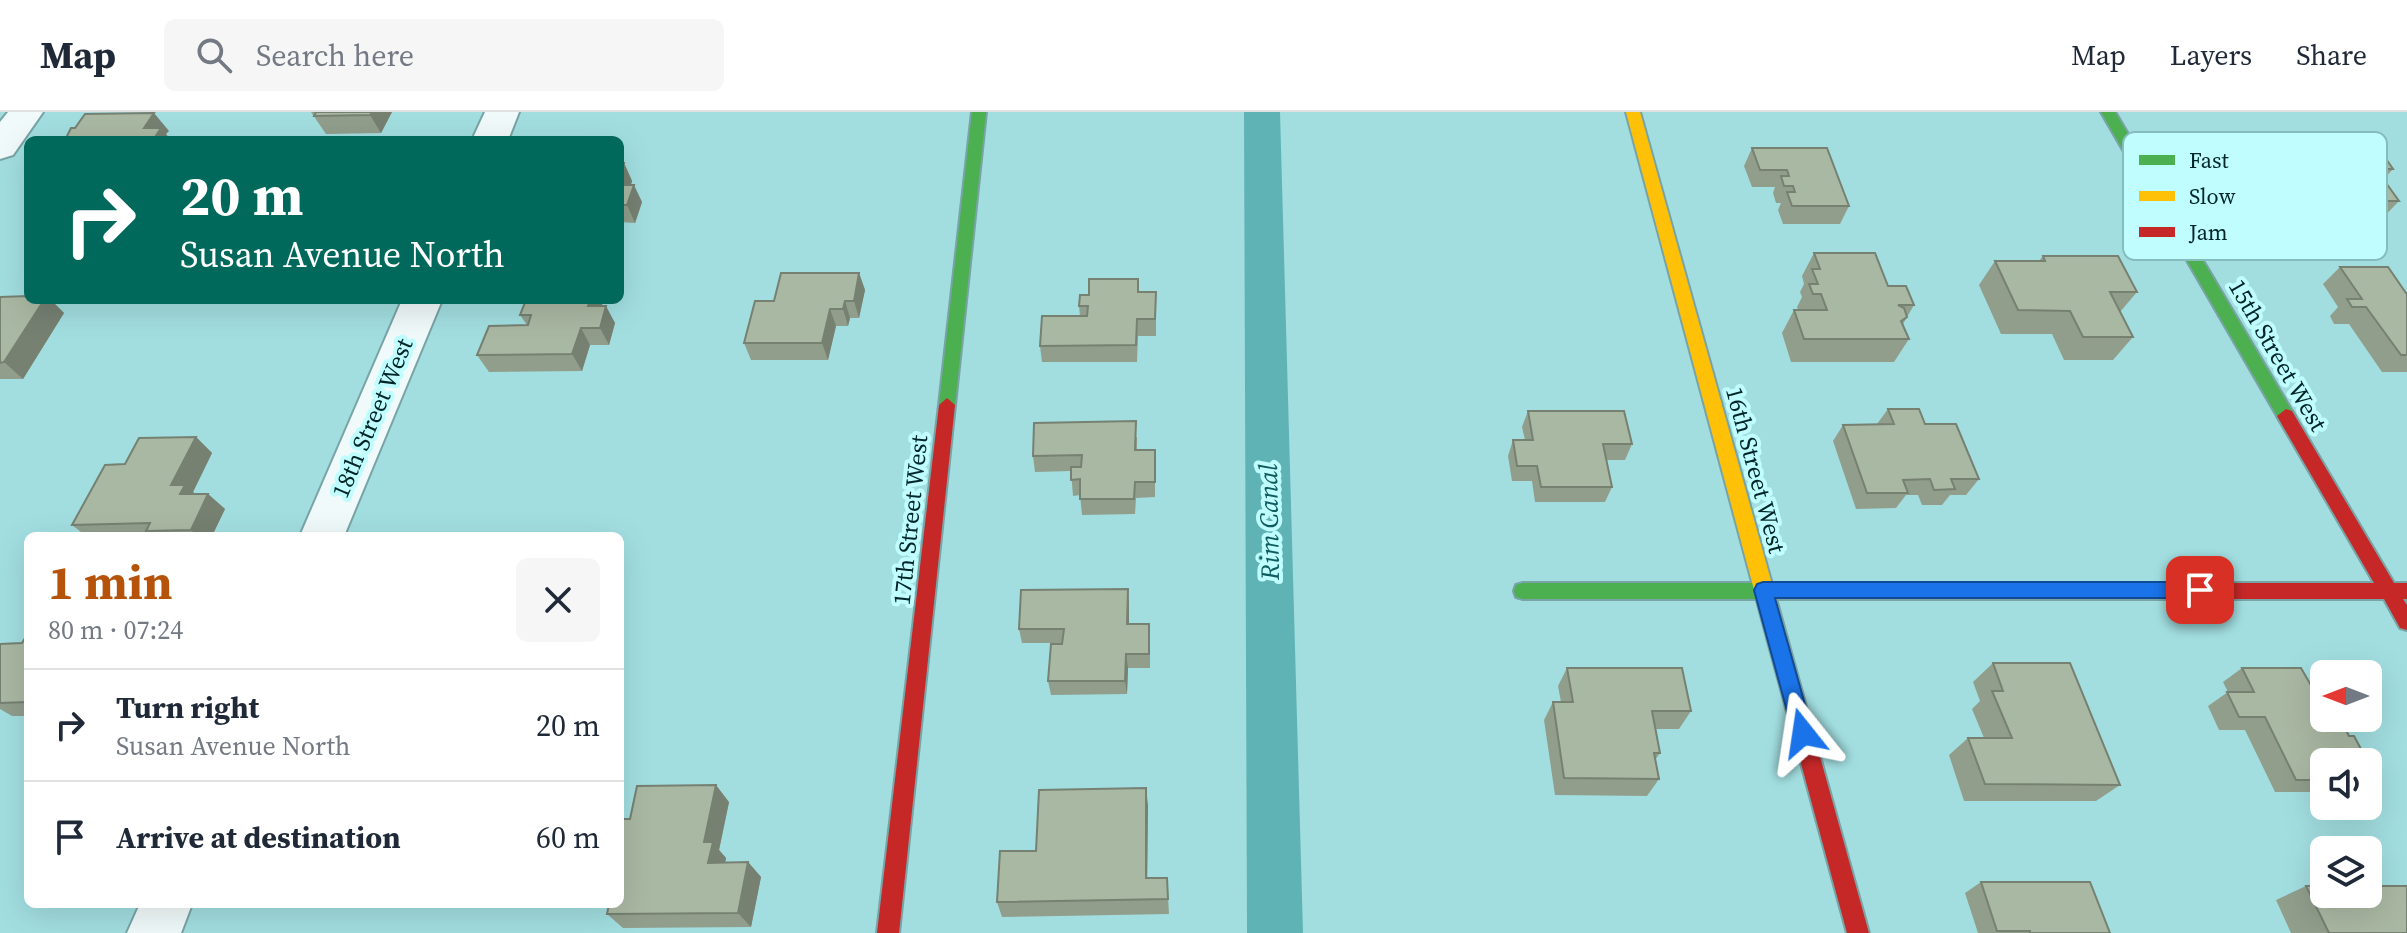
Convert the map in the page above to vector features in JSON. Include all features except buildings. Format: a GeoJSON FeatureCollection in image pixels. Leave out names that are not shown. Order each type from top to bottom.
{"type":"FeatureCollection","features":[{"type":"Feature","properties":{"kind":"street"},"geometry":{"type":"LineString","coordinates":[[0,147],[26,112]]}},
{"type":"Feature","properties":{"kind":"street"},"geometry":{"type":"LineString","coordinates":[[492,136],[502,112]]}},
{"type":"Feature","properties":{"kind":"street","name":"17th Street West"},"geometry":{"type":"LineString","coordinates":[[888,933],[979,112]]}},
{"type":"Feature","properties":{"kind":"street","name":"16th Street West"},"geometry":{"type":"LineString","coordinates":[[1633,112],[1858,933]]}},
{"type":"Feature","properties":{"kind":"street","name":"15th Street West"},"geometry":{"type":"LineString","coordinates":[[2108,112],[2123,138]]}},
{"type":"Feature","properties":{"kind":"street","name":"15th Street West"},"geometry":{"type":"LineString","coordinates":[[2194,260],[2407,622]]}},
{"type":"Feature","properties":{"kind":"street","name":"18th Street West"},"geometry":{"type":"LineString","coordinates":[[324,532],[420,304]]}},
{"type":"Feature","properties":{"kind":"street"},"geometry":{"type":"LineString","coordinates":[[1523,591],[2407,591]]}},
{"type":"Feature","properties":{"kind":"street"},"geometry":{"type":"LineString","coordinates":[[154,933],[164,908]]}},
{"type":"Feature","properties":{"kind":"waterway","name":"Rim Canal"},"geometry":{"type":"LineString","coordinates":[[1262,112],[1275,933]]}},
{"type":"Feature","properties":{"kind":"traffic: fast"},"geometry":{"type":"LineString","coordinates":[[947,405],[979,112]]}},
{"type":"Feature","properties":{"kind":"traffic: fast"},"geometry":{"type":"LineString","coordinates":[[2108,112],[2123,138]]}},
{"type":"Feature","properties":{"kind":"traffic: fast"},"geometry":{"type":"LineString","coordinates":[[2195,260],[2286,416]]}},
{"type":"Feature","properties":{"kind":"traffic: fast"},"geometry":{"type":"LineString","coordinates":[[1523,591],[1826,591]]}},
{"type":"Feature","properties":{"kind":"traffic: slow"},"geometry":{"type":"LineString","coordinates":[[1633,112],[1777,638]]}},
{"type":"Feature","properties":{"kind":"traffic: jam"},"geometry":{"type":"LineString","coordinates":[[888,933],[947,405]]}},
{"type":"Feature","properties":{"kind":"traffic: jam"},"geometry":{"type":"LineString","coordinates":[[2286,416],[2407,622]]}},
{"type":"Feature","properties":{"kind":"traffic: jam"},"geometry":{"type":"LineString","coordinates":[[1826,591],[2407,591]]}},
{"type":"Feature","properties":{"kind":"traffic: jam"},"geometry":{"type":"LineString","coordinates":[[1777,638],[1858,933]]}},
{"type":"Feature","properties":{"kind":"route"},"geometry":{"type":"LineString","coordinates":[[1803,733],[1763,590],[2200,590]]}}]}
